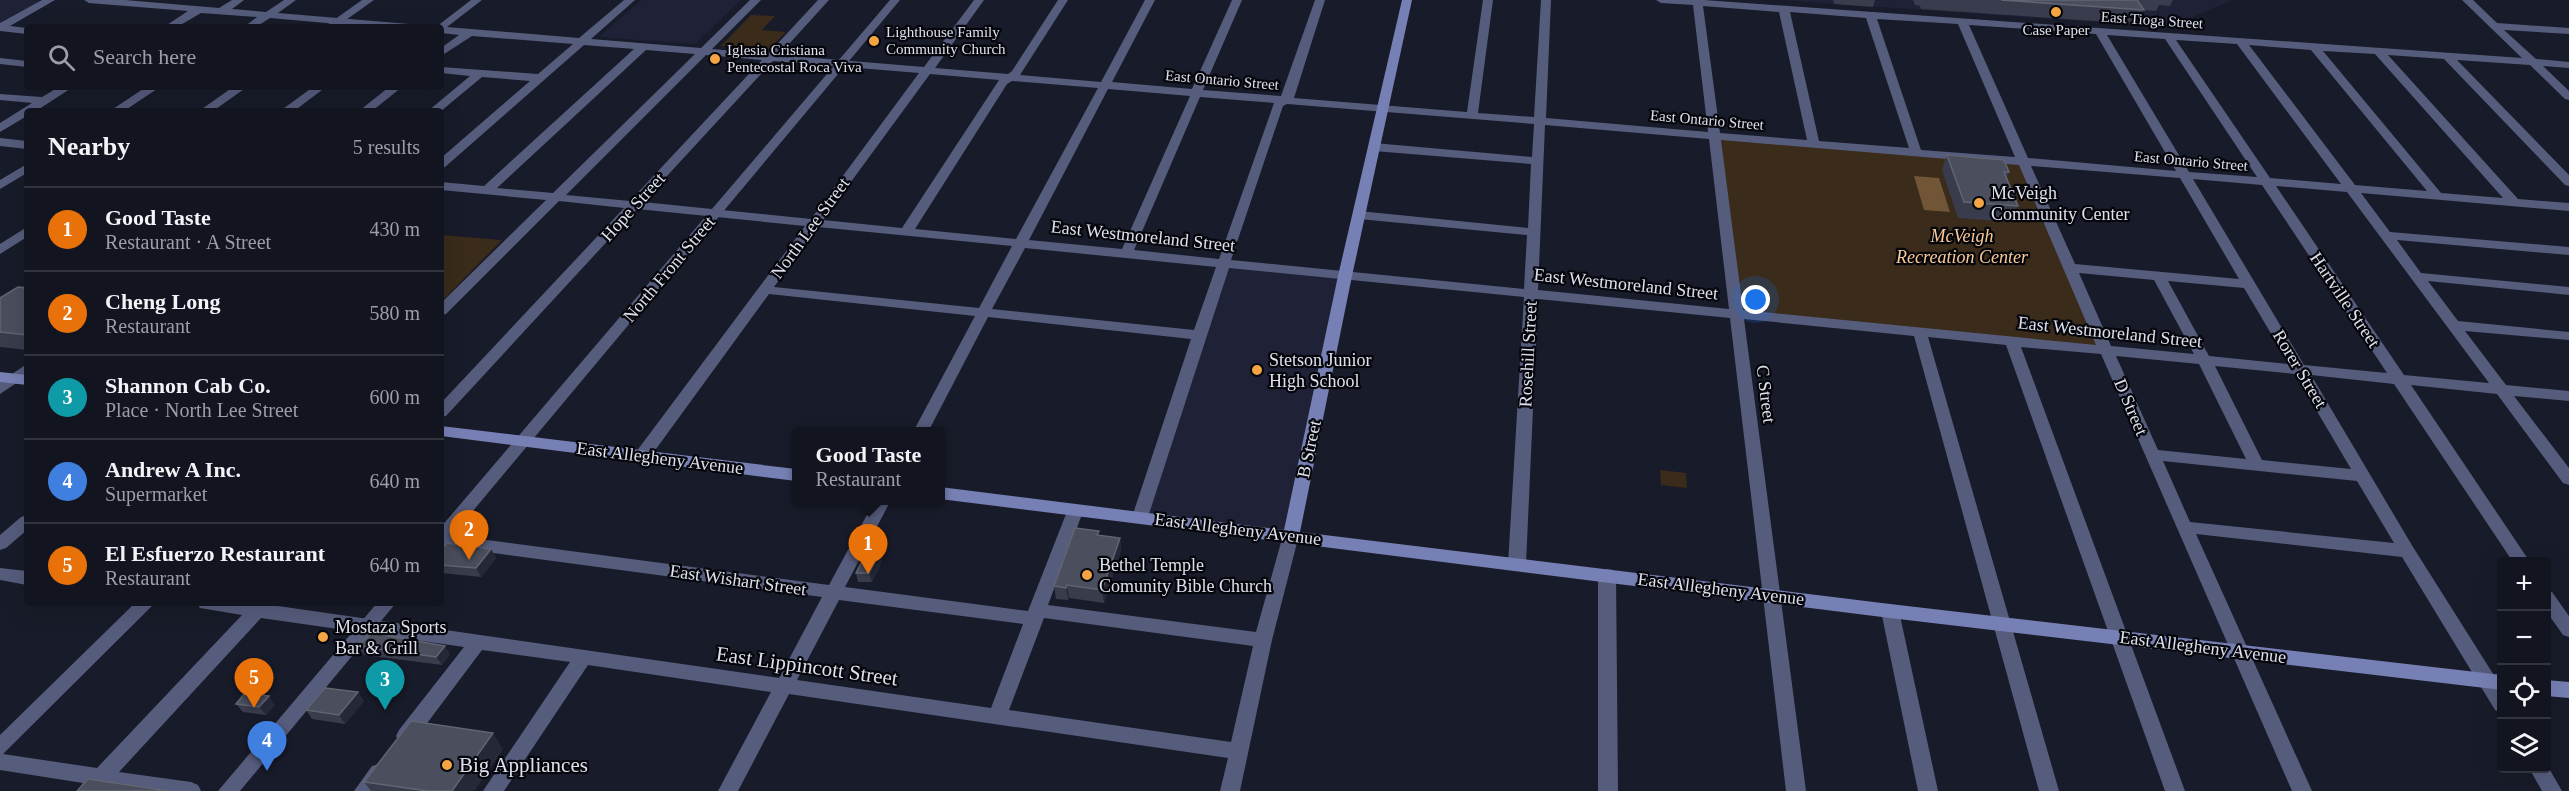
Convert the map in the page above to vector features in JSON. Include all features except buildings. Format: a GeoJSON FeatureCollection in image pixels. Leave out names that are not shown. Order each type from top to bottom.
{"type":"FeatureCollection","features":[{"type":"Feature","properties":{"kind":"main road","name":"B Street"},"geometry":{"type":"LineString","coordinates":[[1291,535],[1345,276],[1407,0]]}},
{"type":"Feature","properties":{"kind":"main road","name":"East Allegheny Avenue"},"geometry":{"type":"LineString","coordinates":[[444,431],[792,475]]}},
{"type":"Feature","properties":{"kind":"main road","name":"East Allegheny Avenue"},"geometry":{"type":"LineString","coordinates":[[945,494],[2494,682]]}},
{"type":"Feature","properties":{"kind":"main road"},"geometry":{"type":"LineString","coordinates":[[2551,688],[2569,690]]}},
{"type":"Feature","properties":{"kind":"street"},"geometry":{"type":"LineString","coordinates":[[0,28],[50,0]]}},
{"type":"Feature","properties":{"kind":"street"},"geometry":{"type":"LineString","coordinates":[[89,0],[267,15],[334,24],[369,0]]}},
{"type":"Feature","properties":{"kind":"street"},"geometry":{"type":"LineString","coordinates":[[174,24],[200,9],[209,0]]}},
{"type":"Feature","properties":{"kind":"street"},"geometry":{"type":"LineString","coordinates":[[221,11],[239,0]]}},
{"type":"Feature","properties":{"kind":"street"},"geometry":{"type":"LineString","coordinates":[[254,24],[291,0]]}},
{"type":"Feature","properties":{"kind":"street"},"geometry":{"type":"LineString","coordinates":[[444,26],[477,0]]}},
{"type":"Feature","properties":{"kind":"street"},"geometry":{"type":"LineString","coordinates":[[444,161],[630,0]]}},
{"type":"Feature","properties":{"kind":"street"},"geometry":{"type":"LineString","coordinates":[[444,308],[756,0]]}},
{"type":"Feature","properties":{"kind":"street","name":"Hope Street"},"geometry":{"type":"LineString","coordinates":[[444,409],[824,0]]}},
{"type":"Feature","properties":{"kind":"street","name":"North Front Street"},"geometry":{"type":"LineString","coordinates":[[444,535],[895,0]]}},
{"type":"Feature","properties":{"kind":"street","name":"North Lee Street"},"geometry":{"type":"LineString","coordinates":[[642,456],[979,0]]}},
{"type":"Feature","properties":{"kind":"street"},"geometry":{"type":"LineString","coordinates":[[906,232],[1004,82],[1016,73],[1063,0]]}},
{"type":"Feature","properties":{"kind":"street"},"geometry":{"type":"LineString","coordinates":[[923,427],[1150,0]]}},
{"type":"Feature","properties":{"kind":"street"},"geometry":{"type":"LineString","coordinates":[[1126,254],[1237,0]]}},
{"type":"Feature","properties":{"kind":"street"},"geometry":{"type":"LineString","coordinates":[[1140,517],[1199,335],[1278,105],[1288,96],[1320,0]]}},
{"type":"Feature","properties":{"kind":"street"},"geometry":{"type":"LineString","coordinates":[[1472,116],[1488,0]]}},
{"type":"Feature","properties":{"kind":"street","name":"Rosehill Street"},"geometry":{"type":"LineString","coordinates":[[1517,564],[1546,0]]}},
{"type":"Feature","properties":{"kind":"street","name":"East Tioga Street"},"geometry":{"type":"LineString","coordinates":[[1661,0],[2569,65]]}},
{"type":"Feature","properties":{"kind":"street"},"geometry":{"type":"LineString","coordinates":[[2467,0],[2569,97]]}},
{"type":"Feature","properties":{"kind":"street","name":"C Street"},"geometry":{"type":"LineString","coordinates":[[1698,3],[1796,791]]}},
{"type":"Feature","properties":{"kind":"street"},"geometry":{"type":"LineString","coordinates":[[1784,9],[1814,144]]}},
{"type":"Feature","properties":{"kind":"street"},"geometry":{"type":"LineString","coordinates":[[1871,16],[1916,152]]}},
{"type":"Feature","properties":{"kind":"street","name":"D Street"},"geometry":{"type":"LineString","coordinates":[[1962,22],[2302,791]]}},
{"type":"Feature","properties":{"kind":"street"},"geometry":{"type":"LineString","coordinates":[[2494,26],[2569,31]]}},
{"type":"Feature","properties":{"kind":"street"},"geometry":{"type":"LineString","coordinates":[[0,28],[24,31]]}},
{"type":"Feature","properties":{"kind":"street","name":"East Ontario Street"},"geometry":{"type":"LineString","coordinates":[[444,28],[643,47],[2569,207]]}},
{"type":"Feature","properties":{"kind":"street"},"geometry":{"type":"LineString","coordinates":[[444,51],[470,32]]}},
{"type":"Feature","properties":{"kind":"street","name":"Rorer Street"},"geometry":{"type":"LineString","coordinates":[[2100,32],[2407,551],[2494,682]]}},
{"type":"Feature","properties":{"kind":"street","name":"Hartville Street"},"geometry":{"type":"LineString","coordinates":[[2169,37],[2519,557]]}},
{"type":"Feature","properties":{"kind":"street"},"geometry":{"type":"LineString","coordinates":[[2241,42],[2500,389],[2564,466],[2569,479]]}},
{"type":"Feature","properties":{"kind":"street"},"geometry":{"type":"LineString","coordinates":[[487,190],[643,47]]}},
{"type":"Feature","properties":{"kind":"street"},"geometry":{"type":"LineString","coordinates":[[2314,47],[2438,197]]}},
{"type":"Feature","properties":{"kind":"street"},"geometry":{"type":"LineString","coordinates":[[2379,52],[2515,202]]}},
{"type":"Feature","properties":{"kind":"street"},"geometry":{"type":"LineString","coordinates":[[2448,57],[2569,182]]}},
{"type":"Feature","properties":{"kind":"street"},"geometry":{"type":"LineString","coordinates":[[0,61],[24,64]]}},
{"type":"Feature","properties":{"kind":"street"},"geometry":{"type":"LineString","coordinates":[[444,70],[540,78]]}},
{"type":"Feature","properties":{"kind":"street"},"geometry":{"type":"LineString","coordinates":[[438,108],[480,73]]}},
{"type":"Feature","properties":{"kind":"street"},"geometry":{"type":"LineString","coordinates":[[32,108],[62,90]]}},
{"type":"Feature","properties":{"kind":"street"},"geometry":{"type":"LineString","coordinates":[[121,108],[149,90]]}},
{"type":"Feature","properties":{"kind":"street"},"geometry":{"type":"LineString","coordinates":[[210,108],[236,90]]}},
{"type":"Feature","properties":{"kind":"street"},"geometry":{"type":"LineString","coordinates":[[290,108],[316,90]]}},
{"type":"Feature","properties":{"kind":"street"},"geometry":{"type":"LineString","coordinates":[[369,108],[392,90]]}},
{"type":"Feature","properties":{"kind":"street"},"geometry":{"type":"LineString","coordinates":[[0,97],[44,101]]}},
{"type":"Feature","properties":{"kind":"street"},"geometry":{"type":"LineString","coordinates":[[0,128],[24,113]]}},
{"type":"Feature","properties":{"kind":"street"},"geometry":{"type":"LineString","coordinates":[[0,142],[24,145]]}},
{"type":"Feature","properties":{"kind":"street"},"geometry":{"type":"LineString","coordinates":[[1374,147],[1537,161]]}},
{"type":"Feature","properties":{"kind":"street"},"geometry":{"type":"LineString","coordinates":[[0,185],[24,170]]}},
{"type":"Feature","properties":{"kind":"street","name":"East Westmoreland Street"},"geometry":{"type":"LineString","coordinates":[[444,186],[2569,396]]}},
{"type":"Feature","properties":{"kind":"street"},"geometry":{"type":"LineString","coordinates":[[1359,215],[1534,232]]}},
{"type":"Feature","properties":{"kind":"street"},"geometry":{"type":"LineString","coordinates":[[0,250],[24,233]]}},
{"type":"Feature","properties":{"kind":"street"},"geometry":{"type":"LineString","coordinates":[[2384,235],[2569,251]]}},
{"type":"Feature","properties":{"kind":"street"},"geometry":{"type":"LineString","coordinates":[[2070,268],[2249,284]]}},
{"type":"Feature","properties":{"kind":"street"},"geometry":{"type":"LineString","coordinates":[[2158,276],[2205,361],[2257,466]]}},
{"type":"Feature","properties":{"kind":"street"},"geometry":{"type":"LineString","coordinates":[[2415,276],[2569,291]]}},
{"type":"Feature","properties":{"kind":"street"},"geometry":{"type":"LineString","coordinates":[[765,290],[1199,335]]}},
{"type":"Feature","properties":{"kind":"street"},"geometry":{"type":"LineString","coordinates":[[2452,325],[2569,336]]}},
{"type":"Feature","properties":{"kind":"street"},"geometry":{"type":"LineString","coordinates":[[1920,333],[2049,791]]}},
{"type":"Feature","properties":{"kind":"street"},"geometry":{"type":"LineString","coordinates":[[2012,342],[2175,791]]}},
{"type":"Feature","properties":{"kind":"street"},"geometry":{"type":"LineString","coordinates":[[0,389],[14,378]]}},
{"type":"Feature","properties":{"kind":"street"},"geometry":{"type":"LineString","coordinates":[[2152,455],[2363,477]]}},
{"type":"Feature","properties":{"kind":"street"},"geometry":{"type":"LineString","coordinates":[[728,791],[881,505]]}},
{"type":"Feature","properties":{"kind":"street"},"geometry":{"type":"LineString","coordinates":[[997,716],[1076,509]]}},
{"type":"Feature","properties":{"kind":"street"},"geometry":{"type":"LineString","coordinates":[[0,544],[24,524]]}},
{"type":"Feature","properties":{"kind":"street"},"geometry":{"type":"LineString","coordinates":[[2184,526],[2407,551]]}},
{"type":"Feature","properties":{"kind":"street","name":"B Street"},"geometry":{"type":"LineString","coordinates":[[1230,791],[1263,640],[1291,535]]}},
{"type":"Feature","properties":{"kind":"street","name":"East Wishart Street"},"geometry":{"type":"LineString","coordinates":[[444,539],[832,593],[1263,640]]}},
{"type":"Feature","properties":{"kind":"street"},"geometry":{"type":"LineString","coordinates":[[0,574],[24,578]]}},
{"type":"Feature","properties":{"kind":"street"},"geometry":{"type":"LineString","coordinates":[[1607,575],[1608,791]]}},
{"type":"Feature","properties":{"kind":"street"},"geometry":{"type":"LineString","coordinates":[[2551,603],[2569,630]]}},
{"type":"Feature","properties":{"kind":"street"},"geometry":{"type":"LineString","coordinates":[[0,747],[143,606]]}},
{"type":"Feature","properties":{"kind":"street","name":"East Lippincott Street"},"geometry":{"type":"LineString","coordinates":[[228,606],[1239,751]]}},
{"type":"Feature","properties":{"kind":"street"},"geometry":{"type":"LineString","coordinates":[[228,791],[385,606]]}},
{"type":"Feature","properties":{"kind":"street"},"geometry":{"type":"LineString","coordinates":[[95,784],[256,610]]}},
{"type":"Feature","properties":{"kind":"street"},"geometry":{"type":"LineString","coordinates":[[1890,610],[1928,791]]}},
{"type":"Feature","properties":{"kind":"street"},"geometry":{"type":"LineString","coordinates":[[364,791],[477,643]]}},
{"type":"Feature","properties":{"kind":"street"},"geometry":{"type":"LineString","coordinates":[[493,791],[584,657]]}},
{"type":"Feature","properties":{"kind":"street"},"geometry":{"type":"LineString","coordinates":[[0,762],[95,784],[191,791]]}},
{"type":"Feature","properties":{"kind":"street"},"geometry":{"type":"LineString","coordinates":[[2542,773],[2552,791]]}},
{"type":"Feature","properties":{"kind":"shaded area"},"geometry":{"type":"Polygon","coordinates":[[[0,0],[30,0],[41,1],[0,22],[0,0]]]}},
{"type":"Feature","properties":{"kind":"shaded area"},"geometry":{"type":"Polygon","coordinates":[[[641,0],[741,0],[695,44],[599,37],[641,0]]]}},
{"type":"Feature","properties":{"kind":"shaded area","name":"Case Paper"},"geometry":{"type":"Polygon","coordinates":[[[1780,0],[2233,0],[2169,27],[1780,0]]]}},
{"type":"Feature","properties":{"kind":"shaded area"},"geometry":{"type":"Polygon","coordinates":[[[1914,176],[1939,178],[1950,212],[1924,210],[1914,176]]]}},
{"type":"Feature","properties":{"kind":"shaded area","name":"Stetson Junior High School"},"geometry":{"type":"Polygon","coordinates":[[[1225,264],[1345,276],[1291,535],[1140,517],[1225,264]]]}},
{"type":"Feature","properties":{"kind":"green space"},"geometry":{"type":"Polygon","coordinates":[[[751,15],[775,16],[762,30],[786,32],[769,49],[721,46],[751,15]]]}},
{"type":"Feature","properties":{"kind":"green space","name":"McVeigh Recreation Center"},"geometry":{"type":"Polygon","coordinates":[[[1714,136],[2024,161],[2106,351],[1737,314],[1714,136]]]}},
{"type":"Feature","properties":{"kind":"green space"},"geometry":{"type":"Polygon","coordinates":[[[444,235],[502,240],[444,299],[444,235]]]}},
{"type":"Feature","properties":{"kind":"green space"},"geometry":{"type":"Polygon","coordinates":[[[1660,470],[1686,473],[1687,488],[1661,485],[1660,470]]]}},
{"type":"Feature","properties":{"kind":"place","name":"Case Paper"},"geometry":{"type":"Point","coordinates":[2056,12]}},
{"type":"Feature","properties":{"kind":"place","name":"Lighthouse Family Community Church"},"geometry":{"type":"Point","coordinates":[874,41]}},
{"type":"Feature","properties":{"kind":"place","name":"Iglesia Cristiana Pentecostal Roca Viva"},"geometry":{"type":"Point","coordinates":[715,59]}},
{"type":"Feature","properties":{"kind":"place","name":"McVeigh Community Center"},"geometry":{"type":"Point","coordinates":[1979,203]}},
{"type":"Feature","properties":{"kind":"place","name":"Stetson Junior High School"},"geometry":{"type":"Point","coordinates":[1257,370]}},
{"type":"Feature","properties":{"kind":"place","name":"Cheng Long"},"geometry":{"type":"Point","coordinates":[469,560]}},
{"type":"Feature","properties":{"kind":"place","name":"Good Taste"},"geometry":{"type":"Point","coordinates":[868,574]}},
{"type":"Feature","properties":{"kind":"place","name":"Bethel Temple Comunity Bible Church"},"geometry":{"type":"Point","coordinates":[1087,575]}},
{"type":"Feature","properties":{"kind":"place","name":"Mostaza Sports Bar & Grill"},"geometry":{"type":"Point","coordinates":[323,637]}},
{"type":"Feature","properties":{"kind":"place","name":"El Esfuerzo Restaurant"},"geometry":{"type":"Point","coordinates":[254,708]}},
{"type":"Feature","properties":{"kind":"place","name":"Shannon Cab Co."},"geometry":{"type":"Point","coordinates":[385,710]}},
{"type":"Feature","properties":{"kind":"place","name":"Big Appliances"},"geometry":{"type":"Point","coordinates":[447,765]}},
{"type":"Feature","properties":{"kind":"place","name":"Andrew A Inc."},"geometry":{"type":"Point","coordinates":[267,771]}}]}
